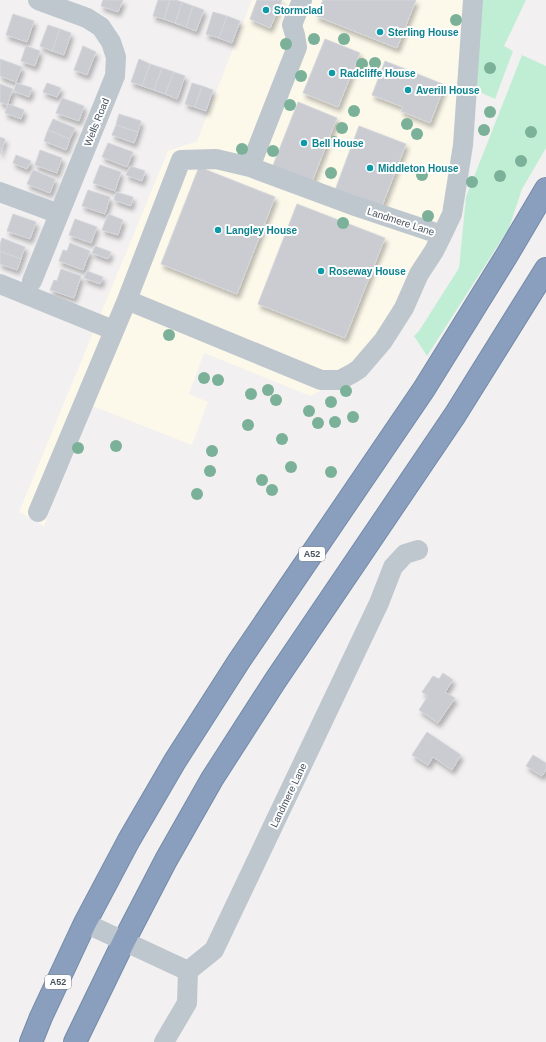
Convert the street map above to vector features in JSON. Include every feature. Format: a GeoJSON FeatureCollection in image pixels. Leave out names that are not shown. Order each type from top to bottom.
{"type":"FeatureCollection","features":[{"type":"Feature","properties":{"kind":"highway","name":"A52"},"geometry":{"type":"LineString","coordinates":[[31,1042],[41,1017],[85,923],[129,840],[175,761],[239,661],[424,389],[546,189]]}},
{"type":"Feature","properties":{"kind":"highway"},"geometry":{"type":"LineString","coordinates":[[75,1042],[124,940],[166,860],[212,779],[275,681],[455,414],[546,269]]}},
{"type":"Feature","properties":{"kind":"street","name":"Wells Road"},"geometry":{"type":"LineString","coordinates":[[32,281],[115,76],[116,57],[111,42],[101,27],[87,18],[38,0]]}},
{"type":"Feature","properties":{"kind":"street"},"geometry":{"type":"LineString","coordinates":[[250,167],[297,47],[296,35],[292,25],[302,0]]}},
{"type":"Feature","properties":{"kind":"street","name":"Landmere Lane"},"geometry":{"type":"LineString","coordinates":[[127,300],[181,160],[216,159],[250,167],[352,205],[442,235],[452,214],[463,145],[473,0]]}},
{"type":"Feature","properties":{"kind":"street"},"geometry":{"type":"LineString","coordinates":[[0,192],[59,214]]}},
{"type":"Feature","properties":{"kind":"street"},"geometry":{"type":"LineString","coordinates":[[38,512],[127,300],[321,380],[340,380],[359,368],[383,341],[404,308],[420,274],[442,235]]}},
{"type":"Feature","properties":{"kind":"street"},"geometry":{"type":"LineString","coordinates":[[0,284],[114,330],[113,332]]}},
{"type":"Feature","properties":{"kind":"street","name":"Landmere Lane"},"geometry":{"type":"LineString","coordinates":[[188,971],[214,950],[379,603],[393,567],[404,554],[418,550]]}},
{"type":"Feature","properties":{"kind":"street"},"geometry":{"type":"LineString","coordinates":[[85,923],[188,971],[187,1003],[164,1042]]}},
{"type":"Feature","properties":{"kind":"shaded area"},"geometry":{"type":"Polygon","coordinates":[[[252,0],[467,0],[454,184],[445,217],[357,373],[310,396],[204,353],[189,394],[208,402],[192,445],[90,405],[44,526],[19,512],[168,151],[197,141],[252,0]]]}},
{"type":"Feature","properties":{"kind":"green space"},"geometry":{"type":"Polygon","coordinates":[[[477,0],[526,0],[504,46],[513,51],[495,99],[473,89],[477,0]]]}},
{"type":"Feature","properties":{"kind":"green space"},"geometry":{"type":"Polygon","coordinates":[[[522,55],[546,66],[546,148],[522,189],[509,228],[427,356],[414,336],[419,331],[459,268],[466,197],[522,55]]]}},
{"type":"Feature","properties":{"kind":"building"},"geometry":{"type":"Polygon","coordinates":[[[103,0],[123,0],[118,12],[101,6],[103,0]]]}},
{"type":"Feature","properties":{"kind":"building"},"geometry":{"type":"Polygon","coordinates":[[[158,0],[170,0],[164,19],[153,16],[158,0]]]}},
{"type":"Feature","properties":{"kind":"building"},"geometry":{"type":"Polygon","coordinates":[[[170,0],[182,2],[175,23],[164,19],[170,0]]]}},
{"type":"Feature","properties":{"kind":"building","name":"Stormclad"},"geometry":{"type":"Polygon","coordinates":[[[257,0],[282,0],[270,28],[250,19],[257,0]]]}},
{"type":"Feature","properties":{"kind":"building","name":"Sterling House"},"geometry":{"type":"Polygon","coordinates":[[[323,0],[416,0],[397,48],[316,16],[323,0]]]}},
{"type":"Feature","properties":{"kind":"building"},"geometry":{"type":"Polygon","coordinates":[[[182,2],[193,6],[186,27],[175,23],[182,2]]]}},
{"type":"Feature","properties":{"kind":"building"},"geometry":{"type":"Polygon","coordinates":[[[193,6],[204,10],[196,31],[186,27],[193,6]]]}},
{"type":"Feature","properties":{"kind":"building"},"geometry":{"type":"Polygon","coordinates":[[[213,12],[227,16],[219,38],[206,34],[213,12]]]}},
{"type":"Feature","properties":{"kind":"building"},"geometry":{"type":"Polygon","coordinates":[[[13,14],[34,21],[27,42],[6,35],[13,14]]]}},
{"type":"Feature","properties":{"kind":"building"},"geometry":{"type":"Polygon","coordinates":[[[227,16],[240,21],[232,43],[219,38],[227,16]]]}},
{"type":"Feature","properties":{"kind":"building"},"geometry":{"type":"Polygon","coordinates":[[[48,25],[60,29],[52,51],[40,46],[48,25]]]}},
{"type":"Feature","properties":{"kind":"building"},"geometry":{"type":"Polygon","coordinates":[[[60,29],[71,33],[64,55],[52,51],[60,29]]]}},
{"type":"Feature","properties":{"kind":"building","name":"Radcliffe House"},"geometry":{"type":"Polygon","coordinates":[[[325,39],[360,53],[338,107],[303,93],[325,39]]]}},
{"type":"Feature","properties":{"kind":"building"},"geometry":{"type":"Polygon","coordinates":[[[26,46],[40,51],[35,66],[21,61],[26,46]]]}},
{"type":"Feature","properties":{"kind":"building"},"geometry":{"type":"Polygon","coordinates":[[[83,46],[96,52],[87,75],[74,70],[83,46]]]}},
{"type":"Feature","properties":{"kind":"building"},"geometry":{"type":"Polygon","coordinates":[[[0,59],[22,67],[16,82],[0,76],[0,59]]]}},
{"type":"Feature","properties":{"kind":"building"},"geometry":{"type":"Polygon","coordinates":[[[139,59],[150,64],[142,86],[131,82],[139,59]]]}},
{"type":"Feature","properties":{"kind":"building","name":"Averill House"},"geometry":{"type":"Polygon","coordinates":[[[385,61],[445,85],[430,123],[401,111],[403,107],[372,95],[385,61]]]}},
{"type":"Feature","properties":{"kind":"building"},"geometry":{"type":"Polygon","coordinates":[[[150,64],[162,68],[154,90],[142,86],[150,64]]]}},
{"type":"Feature","properties":{"kind":"building"},"geometry":{"type":"Polygon","coordinates":[[[162,68],[174,72],[165,94],[154,90],[162,68]]]}},
{"type":"Feature","properties":{"kind":"building"},"geometry":{"type":"Polygon","coordinates":[[[174,72],[185,76],[177,99],[165,94],[174,72]]]}},
{"type":"Feature","properties":{"kind":"building"},"geometry":{"type":"Polygon","coordinates":[[[16,83],[32,88],[29,97],[14,91],[16,83]]]}},
{"type":"Feature","properties":{"kind":"building"},"geometry":{"type":"Polygon","coordinates":[[[47,83],[61,88],[57,97],[43,92],[47,83]]]}},
{"type":"Feature","properties":{"kind":"building"},"geometry":{"type":"Polygon","coordinates":[[[192,83],[202,86],[195,107],[185,104],[192,83]]]}},
{"type":"Feature","properties":{"kind":"building"},"geometry":{"type":"Polygon","coordinates":[[[0,84],[13,89],[7,105],[0,102],[0,84]]]}},
{"type":"Feature","properties":{"kind":"building"},"geometry":{"type":"Polygon","coordinates":[[[202,86],[213,90],[206,111],[195,107],[202,86]]]}},
{"type":"Feature","properties":{"kind":"building"},"geometry":{"type":"Polygon","coordinates":[[[62,98],[84,106],[79,121],[56,113],[62,98]]]}},
{"type":"Feature","properties":{"kind":"building","name":"Bell House"},"geometry":{"type":"Polygon","coordinates":[[[298,102],[337,118],[311,184],[272,168],[298,102]]]}},
{"type":"Feature","properties":{"kind":"building"},"geometry":{"type":"Polygon","coordinates":[[[8,104],[24,110],[21,119],[5,113],[8,104]]]}},
{"type":"Feature","properties":{"kind":"building"},"geometry":{"type":"Polygon","coordinates":[[[119,114],[141,121],[138,132],[116,125],[119,114]]]}},
{"type":"Feature","properties":{"kind":"building"},"geometry":{"type":"Polygon","coordinates":[[[53,119],[75,128],[70,139],[48,130],[53,119]]]}},
{"type":"Feature","properties":{"kind":"building"},"geometry":{"type":"Polygon","coordinates":[[[116,125],[138,132],[134,143],[112,135],[116,125]]]}},
{"type":"Feature","properties":{"kind":"building","name":"Middleton House"},"geometry":{"type":"Polygon","coordinates":[[[359,126],[406,144],[380,211],[334,193],[359,126]]]}},
{"type":"Feature","properties":{"kind":"building"},"geometry":{"type":"Polygon","coordinates":[[[48,130],[70,139],[66,150],[44,141],[48,130]]]}},
{"type":"Feature","properties":{"kind":"building"},"geometry":{"type":"Polygon","coordinates":[[[0,137],[5,139],[0,154],[0,137]]]}},
{"type":"Feature","properties":{"kind":"building"},"geometry":{"type":"Polygon","coordinates":[[[108,143],[133,152],[127,167],[102,157],[108,143]]]}},
{"type":"Feature","properties":{"kind":"building"},"geometry":{"type":"Polygon","coordinates":[[[40,150],[62,158],[57,173],[35,165],[40,150]]]}},
{"type":"Feature","properties":{"kind":"building"},"geometry":{"type":"Polygon","coordinates":[[[16,155],[31,161],[27,169],[13,163],[16,155]]]}},
{"type":"Feature","properties":{"kind":"building"},"geometry":{"type":"Polygon","coordinates":[[[100,165],[121,172],[115,191],[93,183],[100,165]]]}},
{"type":"Feature","properties":{"kind":"building"},"geometry":{"type":"Polygon","coordinates":[[[130,166],[145,171],[142,181],[126,175],[130,166]]]}},
{"type":"Feature","properties":{"kind":"building","name":"Langley House"},"geometry":{"type":"Polygon","coordinates":[[[199,167],[275,197],[237,294],[161,264],[199,167]]]}},
{"type":"Feature","properties":{"kind":"building"},"geometry":{"type":"Polygon","coordinates":[[[33,170],[55,179],[50,193],[27,184],[33,170]]]}},
{"type":"Feature","properties":{"kind":"building"},"geometry":{"type":"Polygon","coordinates":[[[88,190],[110,197],[105,214],[82,206],[88,190]]]}},
{"type":"Feature","properties":{"kind":"building"},"geometry":{"type":"Polygon","coordinates":[[[116,192],[133,197],[131,206],[114,200],[116,192]]]}},
{"type":"Feature","properties":{"kind":"building","name":"Roseway House"},"geometry":{"type":"Polygon","coordinates":[[[297,204],[385,238],[345,338],[258,304],[297,204]]]}},
{"type":"Feature","properties":{"kind":"building"},"geometry":{"type":"Polygon","coordinates":[[[13,214],[36,222],[30,239],[7,231],[13,214]]]}},
{"type":"Feature","properties":{"kind":"building"},"geometry":{"type":"Polygon","coordinates":[[[108,214],[123,220],[118,235],[102,230],[108,214]]]}},
{"type":"Feature","properties":{"kind":"building"},"geometry":{"type":"Polygon","coordinates":[[[75,219],[97,227],[91,243],[69,235],[75,219]]]}},
{"type":"Feature","properties":{"kind":"building"},"geometry":{"type":"Polygon","coordinates":[[[2,238],[25,247],[21,259],[0,251],[2,238]]]}},
{"type":"Feature","properties":{"kind":"building"},"geometry":{"type":"Polygon","coordinates":[[[70,243],[90,251],[83,270],[59,261],[63,250],[67,251],[70,243]]]}},
{"type":"Feature","properties":{"kind":"building"},"geometry":{"type":"Polygon","coordinates":[[[95,246],[111,252],[108,259],[92,253],[95,246]]]}},
{"type":"Feature","properties":{"kind":"building"},"geometry":{"type":"Polygon","coordinates":[[[0,251],[21,259],[17,270],[0,264],[0,251]]]}},
{"type":"Feature","properties":{"kind":"building"},"geometry":{"type":"Polygon","coordinates":[[[61,269],[81,276],[74,298],[50,290],[54,280],[57,281],[61,269]]]}},
{"type":"Feature","properties":{"kind":"building"},"geometry":{"type":"Polygon","coordinates":[[[87,271],[103,277],[100,284],[84,278],[87,271]]]}},
{"type":"Feature","properties":{"kind":"building"},"geometry":{"type":"Polygon","coordinates":[[[443,673],[453,680],[445,692],[455,698],[438,723],[419,710],[428,696],[422,692],[433,676],[439,679],[443,673]]]}},
{"type":"Feature","properties":{"kind":"building"},"geometry":{"type":"Polygon","coordinates":[[[427,732],[461,755],[452,770],[433,757],[428,765],[412,755],[427,732]]]}},
{"type":"Feature","properties":{"kind":"building"},"geometry":{"type":"Polygon","coordinates":[[[533,755],[546,763],[546,770],[542,776],[526,766],[533,755]]]}},
{"type":"Feature","properties":{"kind":"place","name":"Stormclad"},"geometry":{"type":"Point","coordinates":[266,10]}},
{"type":"Feature","properties":{"kind":"place","name":"Sterling House"},"geometry":{"type":"Point","coordinates":[380,32]}},
{"type":"Feature","properties":{"kind":"place","name":"Radcliffe House"},"geometry":{"type":"Point","coordinates":[332,73]}},
{"type":"Feature","properties":{"kind":"place","name":"Averill House"},"geometry":{"type":"Point","coordinates":[408,90]}},
{"type":"Feature","properties":{"kind":"place","name":"Bell House"},"geometry":{"type":"Point","coordinates":[304,143]}},
{"type":"Feature","properties":{"kind":"place","name":"Middleton House"},"geometry":{"type":"Point","coordinates":[370,168]}},
{"type":"Feature","properties":{"kind":"place","name":"Langley House"},"geometry":{"type":"Point","coordinates":[218,230]}},
{"type":"Feature","properties":{"kind":"place","name":"Roseway House"},"geometry":{"type":"Point","coordinates":[321,271]}}]}
